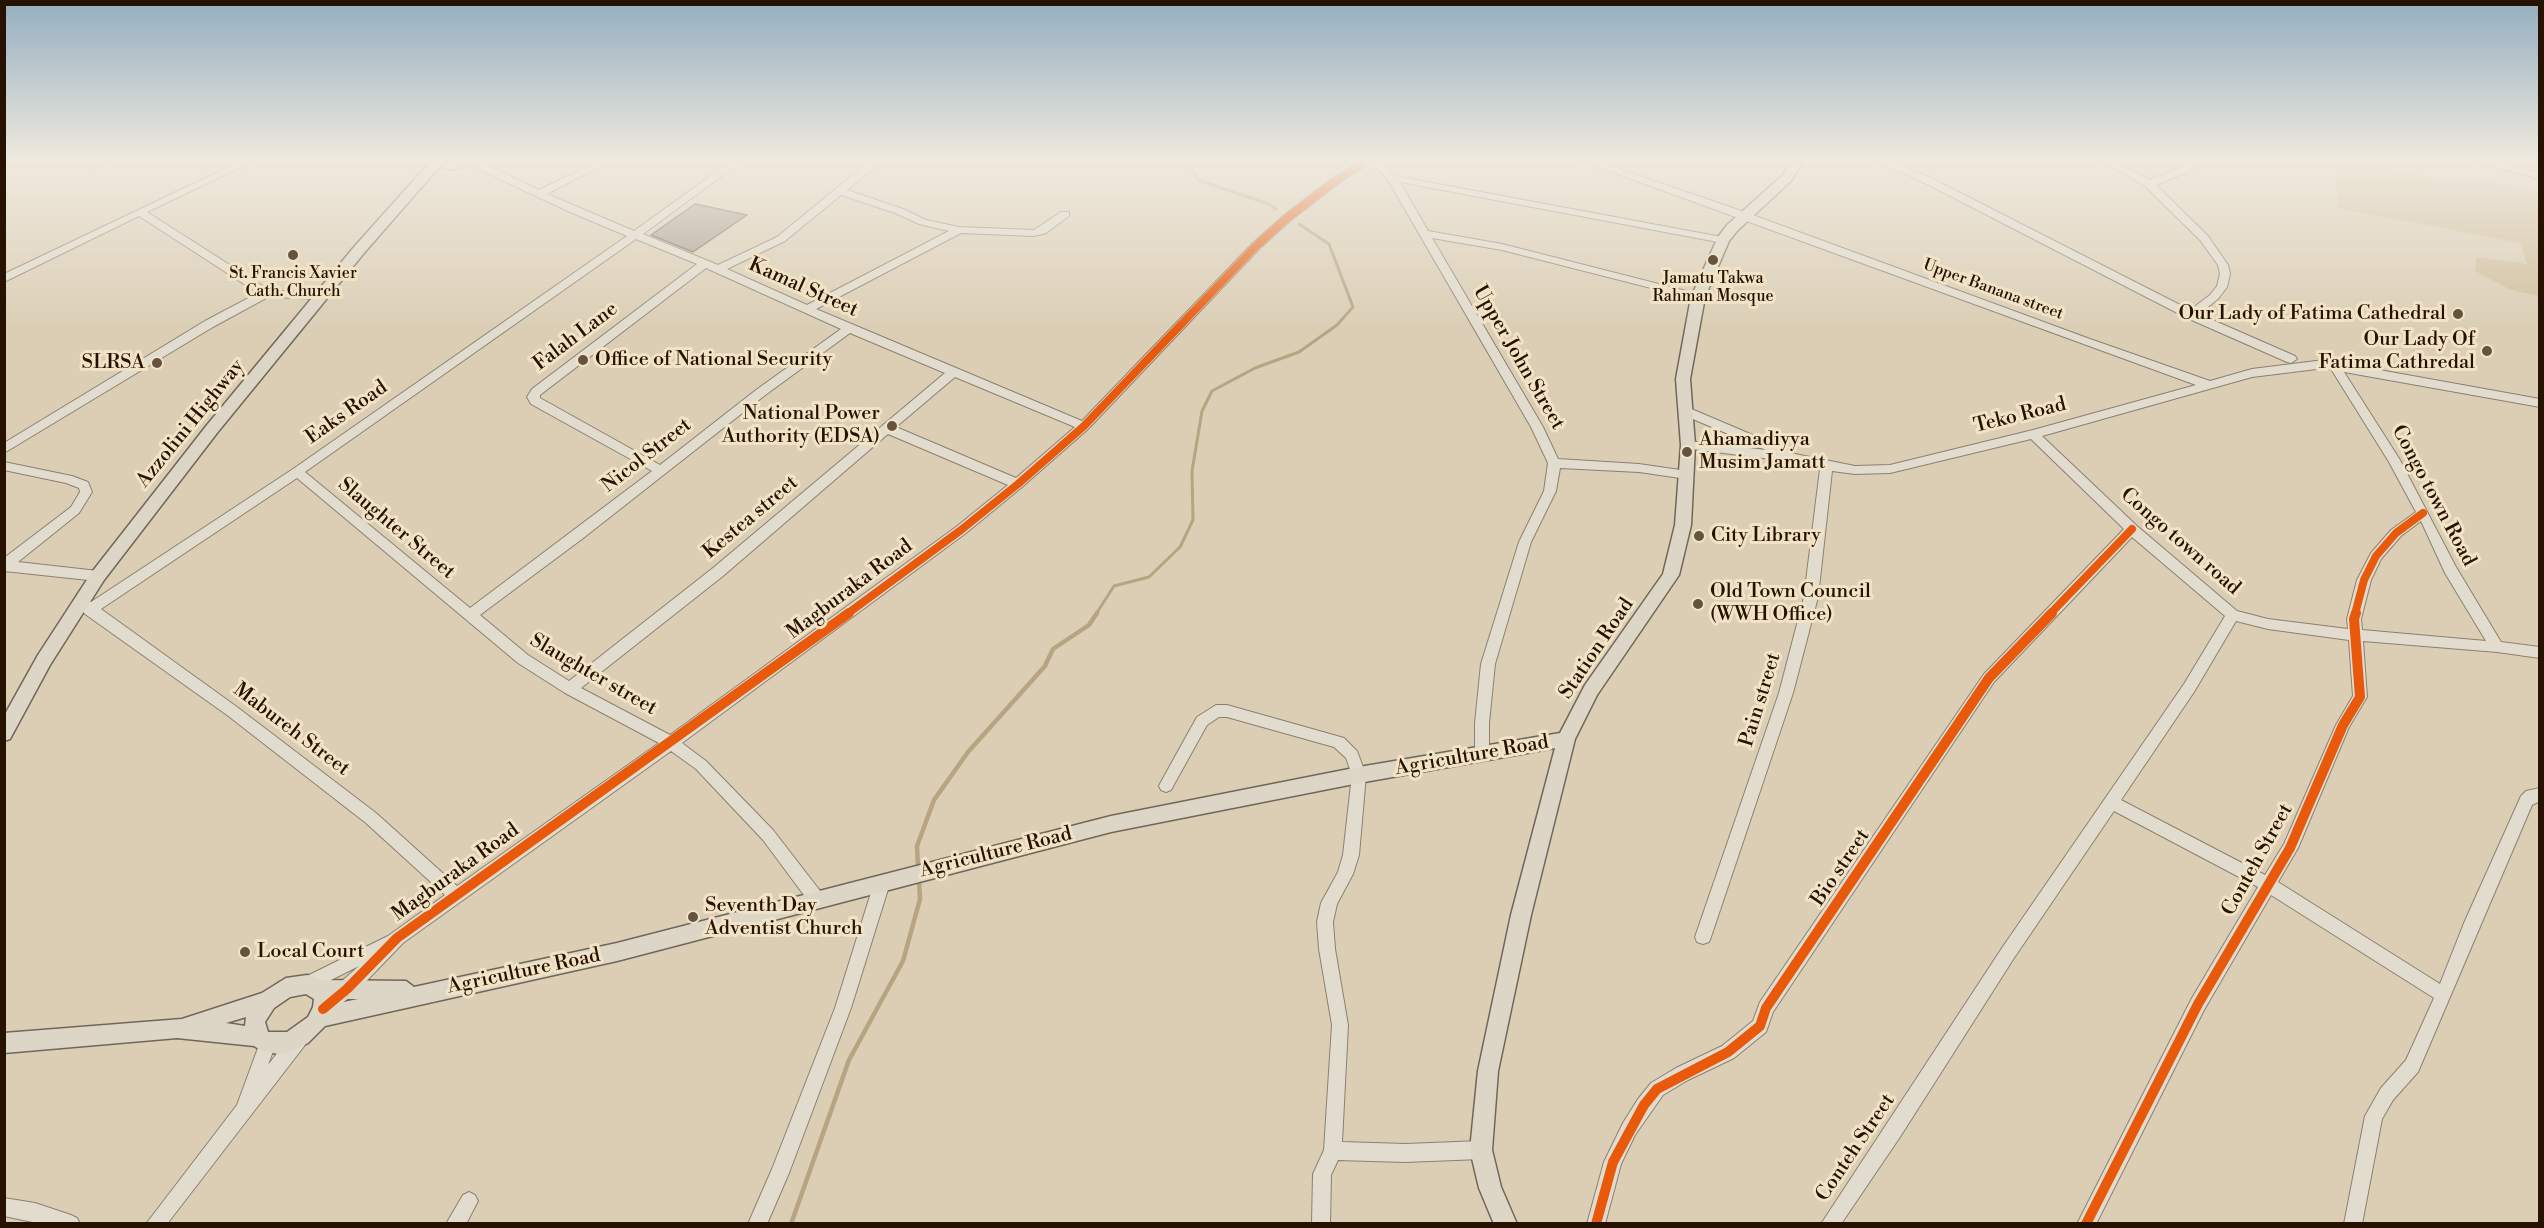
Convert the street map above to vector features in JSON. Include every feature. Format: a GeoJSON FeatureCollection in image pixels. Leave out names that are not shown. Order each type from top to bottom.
{"type":"FeatureCollection","features":[{"type":"Feature","properties":{"kind":"main road","name":"Azzolini Highway"},"geometry":{"type":"LineString","coordinates":[[4,734],[32,680],[86,606],[99,576],[212,429],[388,218]]}},
{"type":"Feature","properties":{"kind":"main road","name":"Station Road"},"geometry":{"type":"LineString","coordinates":[[1506,1224],[1490,1188],[1481,1150],[1488,1071],[1521,915],[1566,740],[1591,690],[1671,575],[1683,525],[1688,445],[1683,379],[1698,297],[1723,240],[1744,218]]}},
{"type":"Feature","properties":{"kind":"main road","name":"Agriculture Road"},"geometry":{"type":"LineString","coordinates":[[317,1000],[431,992],[617,952],[1111,824],[1359,775],[1566,740]]}},
{"type":"Feature","properties":{"kind":"main road"},"geometry":{"type":"LineString","coordinates":[[4,1043],[177,1028],[267,1001],[286,988],[317,1000],[302,1036],[290,1042],[177,1028]]}},
{"type":"Feature","properties":{"kind":"main road","name":"Agriculture Road"},"geometry":{"type":"LineString","coordinates":[[317,1000],[347,989],[431,992]]}},
{"type":"Feature","properties":{"kind":"main road"},"geometry":{"type":"LineString","coordinates":[[263,1040],[255,1030],[255,1020],[267,1001]]}},
{"type":"Feature","properties":{"kind":"street"},"geometry":{"type":"LineString","coordinates":[[4,279],[126,218]]}},
{"type":"Feature","properties":{"kind":"street"},"geometry":{"type":"LineString","coordinates":[[149,218],[266,293],[321,297]]}},
{"type":"Feature","properties":{"kind":"street","name":"Kamal Street"},"geometry":{"type":"LineString","coordinates":[[595,218],[718,269],[806,310],[1084,426]]}},
{"type":"Feature","properties":{"kind":"street","name":"Eaks Road"},"geometry":{"type":"LineString","coordinates":[[86,606],[297,472],[542,302],[657,218]]}},
{"type":"Feature","properties":{"kind":"street"},"geometry":{"type":"LineString","coordinates":[[718,269],[781,239],[806,218]]}},
{"type":"Feature","properties":{"kind":"street"},"geometry":{"type":"LineString","coordinates":[[915,218],[959,230],[1034,233],[1042,231],[1059,218]]}},
{"type":"Feature","properties":{"kind":"street","name":"Magburaka Road"},"geometry":{"type":"LineString","coordinates":[[317,1000],[397,938],[793,655],[961,530],[1084,426],[1256,246],[1286,218]]}},
{"type":"Feature","properties":{"kind":"street","name":"Upper John Street"},"geometry":{"type":"LineString","coordinates":[[1415,218],[1537,428],[1554,463],[1639,468],[1687,475]]}},
{"type":"Feature","properties":{"kind":"street"},"geometry":{"type":"LineString","coordinates":[[1611,218],[1723,240]]}},
{"type":"Feature","properties":{"kind":"street","name":"Upper Banana street"},"geometry":{"type":"LineString","coordinates":[[1752,218],[2210,385]]}},
{"type":"Feature","properties":{"kind":"street"},"geometry":{"type":"LineString","coordinates":[[2002,218],[2191,315],[2291,359]]}},
{"type":"Feature","properties":{"kind":"street"},"geometry":{"type":"LineString","coordinates":[[2184,218],[2204,238],[2223,265],[2225,274],[2222,286],[2214,297],[2191,315]]}},
{"type":"Feature","properties":{"kind":"street"},"geometry":{"type":"LineString","coordinates":[[806,310],[959,230]]}},
{"type":"Feature","properties":{"kind":"street"},"geometry":{"type":"LineString","coordinates":[[1423,233],[1502,247],[1698,297]]}},
{"type":"Feature","properties":{"kind":"street","name":"Falah Lane"},"geometry":{"type":"LineString","coordinates":[[660,470],[535,401],[533,397],[536,392],[704,264]]}},
{"type":"Feature","properties":{"kind":"street"},"geometry":{"type":"LineString","coordinates":[[4,449],[209,324],[266,293]]}},
{"type":"Feature","properties":{"kind":"street","name":"Nicol Street"},"geometry":{"type":"LineString","coordinates":[[470,616],[849,328]]}},
{"type":"Feature","properties":{"kind":"street"},"geometry":{"type":"LineString","coordinates":[[2257,346],[2271,367]]}},
{"type":"Feature","properties":{"kind":"street","name":"Teko Road"},"geometry":{"type":"LineString","coordinates":[[1688,445],[1794,458],[1856,470],[1890,469],[2033,434],[2210,385],[2291,359],[2540,403]]}},
{"type":"Feature","properties":{"kind":"street","name":"Upper Banana street"},"geometry":{"type":"LineString","coordinates":[[2150,365],[2164,375],[2181,393]]}},
{"type":"Feature","properties":{"kind":"street","name":"Teko Road"},"geometry":{"type":"LineString","coordinates":[[2271,367],[2329,365]]}},
{"type":"Feature","properties":{"kind":"street","name":"Congo town Road"},"geometry":{"type":"LineString","coordinates":[[2329,365],[2357,399],[2423,513],[2450,569],[2497,647]]}},
{"type":"Feature","properties":{"kind":"street","name":"Kestea street"},"geometry":{"type":"LineString","coordinates":[[570,689],[718,572],[953,372]]}},
{"type":"Feature","properties":{"kind":"street","name":"Teko Road"},"geometry":{"type":"LineString","coordinates":[[1685,411],[1794,458]]}},
{"type":"Feature","properties":{"kind":"street"},"geometry":{"type":"LineString","coordinates":[[886,428],[1018,484]]}},
{"type":"Feature","properties":{"kind":"street","name":"Congo town road"},"geometry":{"type":"LineString","coordinates":[[2033,434],[2132,529],[2233,615],[2268,624],[2354,635],[2497,647],[2540,653]]}},
{"type":"Feature","properties":{"kind":"street"},"geometry":{"type":"LineString","coordinates":[[1482,754],[1482,723],[1488,664],[1525,542],[1550,491],[1554,463]]}},
{"type":"Feature","properties":{"kind":"street"},"geometry":{"type":"LineString","coordinates":[[4,466],[68,479],[84,485],[86,492],[75,510],[4,566]]}},
{"type":"Feature","properties":{"kind":"street","name":"Pain street"},"geometry":{"type":"LineString","coordinates":[[1703,937],[1786,693],[1811,597],[1826,466]]}},
{"type":"Feature","properties":{"kind":"street","name":"Slaughter Street"},"geometry":{"type":"LineString","coordinates":[[297,472],[470,616]]}},
{"type":"Feature","properties":{"kind":"street","name":"Conteh Street"},"geometry":{"type":"LineString","coordinates":[[2086,1224],[2198,1004],[2290,848],[2343,725],[2360,697],[2354,619],[2364,580],[2376,556],[2396,533],[2423,513]]}},
{"type":"Feature","properties":{"kind":"street","name":"Bio street"},"geometry":{"type":"LineString","coordinates":[[1596,1224],[1613,1162],[1644,1105],[1657,1089],[1728,1052],[1760,1026],[1766,1008],[1833,913],[1989,678],[2132,529]]}},
{"type":"Feature","properties":{"kind":"street"},"geometry":{"type":"LineString","coordinates":[[4,566],[99,576]]}},
{"type":"Feature","properties":{"kind":"street","name":"Mabureh Street"},"geometry":{"type":"LineString","coordinates":[[86,606],[232,711],[362,811],[456,895]]}},
{"type":"Feature","properties":{"kind":"street","name":"Conteh Street"},"geometry":{"type":"LineString","coordinates":[[1830,1224],[1894,1131],[2008,953],[2189,688],[2233,615]]}},
{"type":"Feature","properties":{"kind":"street","name":"Slaughter street"},"geometry":{"type":"LineString","coordinates":[[470,616],[524,659],[570,689],[670,742],[701,765],[768,835],[818,901]]}},
{"type":"Feature","properties":{"kind":"street"},"geometry":{"type":"LineString","coordinates":[[1166,786],[1202,721],[1216,711],[1227,711],[1340,742],[1352,755],[1359,775],[1351,855],[1345,874],[1329,903],[1325,922],[1327,949],[1340,1025],[1333,1151],[1322,1174],[1321,1224]]}},
{"type":"Feature","properties":{"kind":"street"},"geometry":{"type":"LineString","coordinates":[[2353,1224],[2374,1116],[2387,1094],[2412,1066],[2526,801],[2531,796],[2540,794]]}},
{"type":"Feature","properties":{"kind":"street"},"geometry":{"type":"LineString","coordinates":[[2111,802],[2267,884],[2444,995]]}},
{"type":"Feature","properties":{"kind":"street"},"geometry":{"type":"LineString","coordinates":[[757,1224],[780,1173],[889,881]]}},
{"type":"Feature","properties":{"kind":"street","name":"Magburaka Road"},"geometry":{"type":"LineString","coordinates":[[347,989],[397,938]]}},
{"type":"Feature","properties":{"kind":"street"},"geometry":{"type":"LineString","coordinates":[[154,1224],[302,1036]]}},
{"type":"Feature","properties":{"kind":"street"},"geometry":{"type":"LineString","coordinates":[[242,1113],[263,1040]]}},
{"type":"Feature","properties":{"kind":"street"},"geometry":{"type":"LineString","coordinates":[[1333,1151],[1405,1153],[1481,1150]]}},
{"type":"Feature","properties":{"kind":"street"},"geometry":{"type":"LineString","coordinates":[[455,1224],[469,1201]]}},
{"type":"Feature","properties":{"kind":"street"},"geometry":{"type":"LineString","coordinates":[[4,1207],[35,1212],[71,1224]]}},
{"type":"Feature","properties":{"kind":"shaded area"},"geometry":{"type":"Polygon","coordinates":[[[2391,218],[2539,218],[2539,296],[2511,290],[2475,271],[2476,257],[2527,264],[2520,243],[2391,218]]]}},
{"type":"Feature","properties":{"kind":"building"},"geometry":{"type":"Polygon","coordinates":[[[675,218],[742,218],[693,252],[651,235],[675,218]]]}},
{"type":"Feature","properties":{"kind":"waterway"},"geometry":{"type":"LineString","coordinates":[[1096,614],[1114,586],[1149,577],[1180,547],[1193,520],[1192,471],[1202,411],[1212,391],[1255,368],[1299,352],[1337,325],[1353,307],[1329,244],[1299,224]]}},
{"type":"Feature","properties":{"kind":"waterway"},"geometry":{"type":"LineString","coordinates":[[918,868],[917,846],[934,800],[968,752],[1045,666],[1053,649],[1089,625],[1097,613]]}},
{"type":"Feature","properties":{"kind":"waterway"},"geometry":{"type":"LineString","coordinates":[[791,1224],[849,1060],[903,961],[920,899],[919,879]]}},
{"type":"Feature","properties":{"kind":"cycle path"},"geometry":{"type":"LineString","coordinates":[[323,1009],[347,989],[397,938],[765,675],[961,530],[1018,484],[1084,426],[1256,246],[1287,218]]}},
{"type":"Feature","properties":{"kind":"cycle path"},"geometry":{"type":"LineString","coordinates":[[2086,1224],[2198,1004],[2290,848],[2343,725],[2360,697],[2354,619],[2364,580],[2376,556],[2396,533],[2423,513]]}},
{"type":"Feature","properties":{"kind":"cycle path"},"geometry":{"type":"LineString","coordinates":[[1596,1224],[1613,1162],[1644,1105],[1657,1089],[1728,1052],[1760,1026],[1766,1008],[1989,678],[2132,529]]}},
{"type":"Feature","properties":{"kind":"place","name":"St. Francis Xavier Cath. Church"},"geometry":{"type":"Point","coordinates":[293,255]}},
{"type":"Feature","properties":{"kind":"place","name":"Jamatu Takwa Rahman Mosque"},"geometry":{"type":"Point","coordinates":[1713,260]}},
{"type":"Feature","properties":{"kind":"place","name":"Our Lady of Fatima Cathedral"},"geometry":{"type":"Point","coordinates":[2458,314]}},
{"type":"Feature","properties":{"kind":"place","name":"Our Lady Of Fatima Cathredal"},"geometry":{"type":"Point","coordinates":[2487,351]}},
{"type":"Feature","properties":{"kind":"place","name":"Office of National Security"},"geometry":{"type":"Point","coordinates":[583,360]}},
{"type":"Feature","properties":{"kind":"place","name":"SLRSA"},"geometry":{"type":"Point","coordinates":[157,363]}},
{"type":"Feature","properties":{"kind":"place","name":"National Power Authority (EDSA)"},"geometry":{"type":"Point","coordinates":[892,426]}},
{"type":"Feature","properties":{"kind":"place","name":"Ahamadiyya Musim Jamatt"},"geometry":{"type":"Point","coordinates":[1687,452]}},
{"type":"Feature","properties":{"kind":"place","name":"City Library"},"geometry":{"type":"Point","coordinates":[1699,536]}},
{"type":"Feature","properties":{"kind":"place","name":"Old Town Council (WWH Office)"},"geometry":{"type":"Point","coordinates":[1698,604]}},
{"type":"Feature","properties":{"kind":"place","name":"Seventh Day Adventist Church"},"geometry":{"type":"Point","coordinates":[693,917]}},
{"type":"Feature","properties":{"kind":"place","name":"Local Court"},"geometry":{"type":"Point","coordinates":[245,952]}}]}
